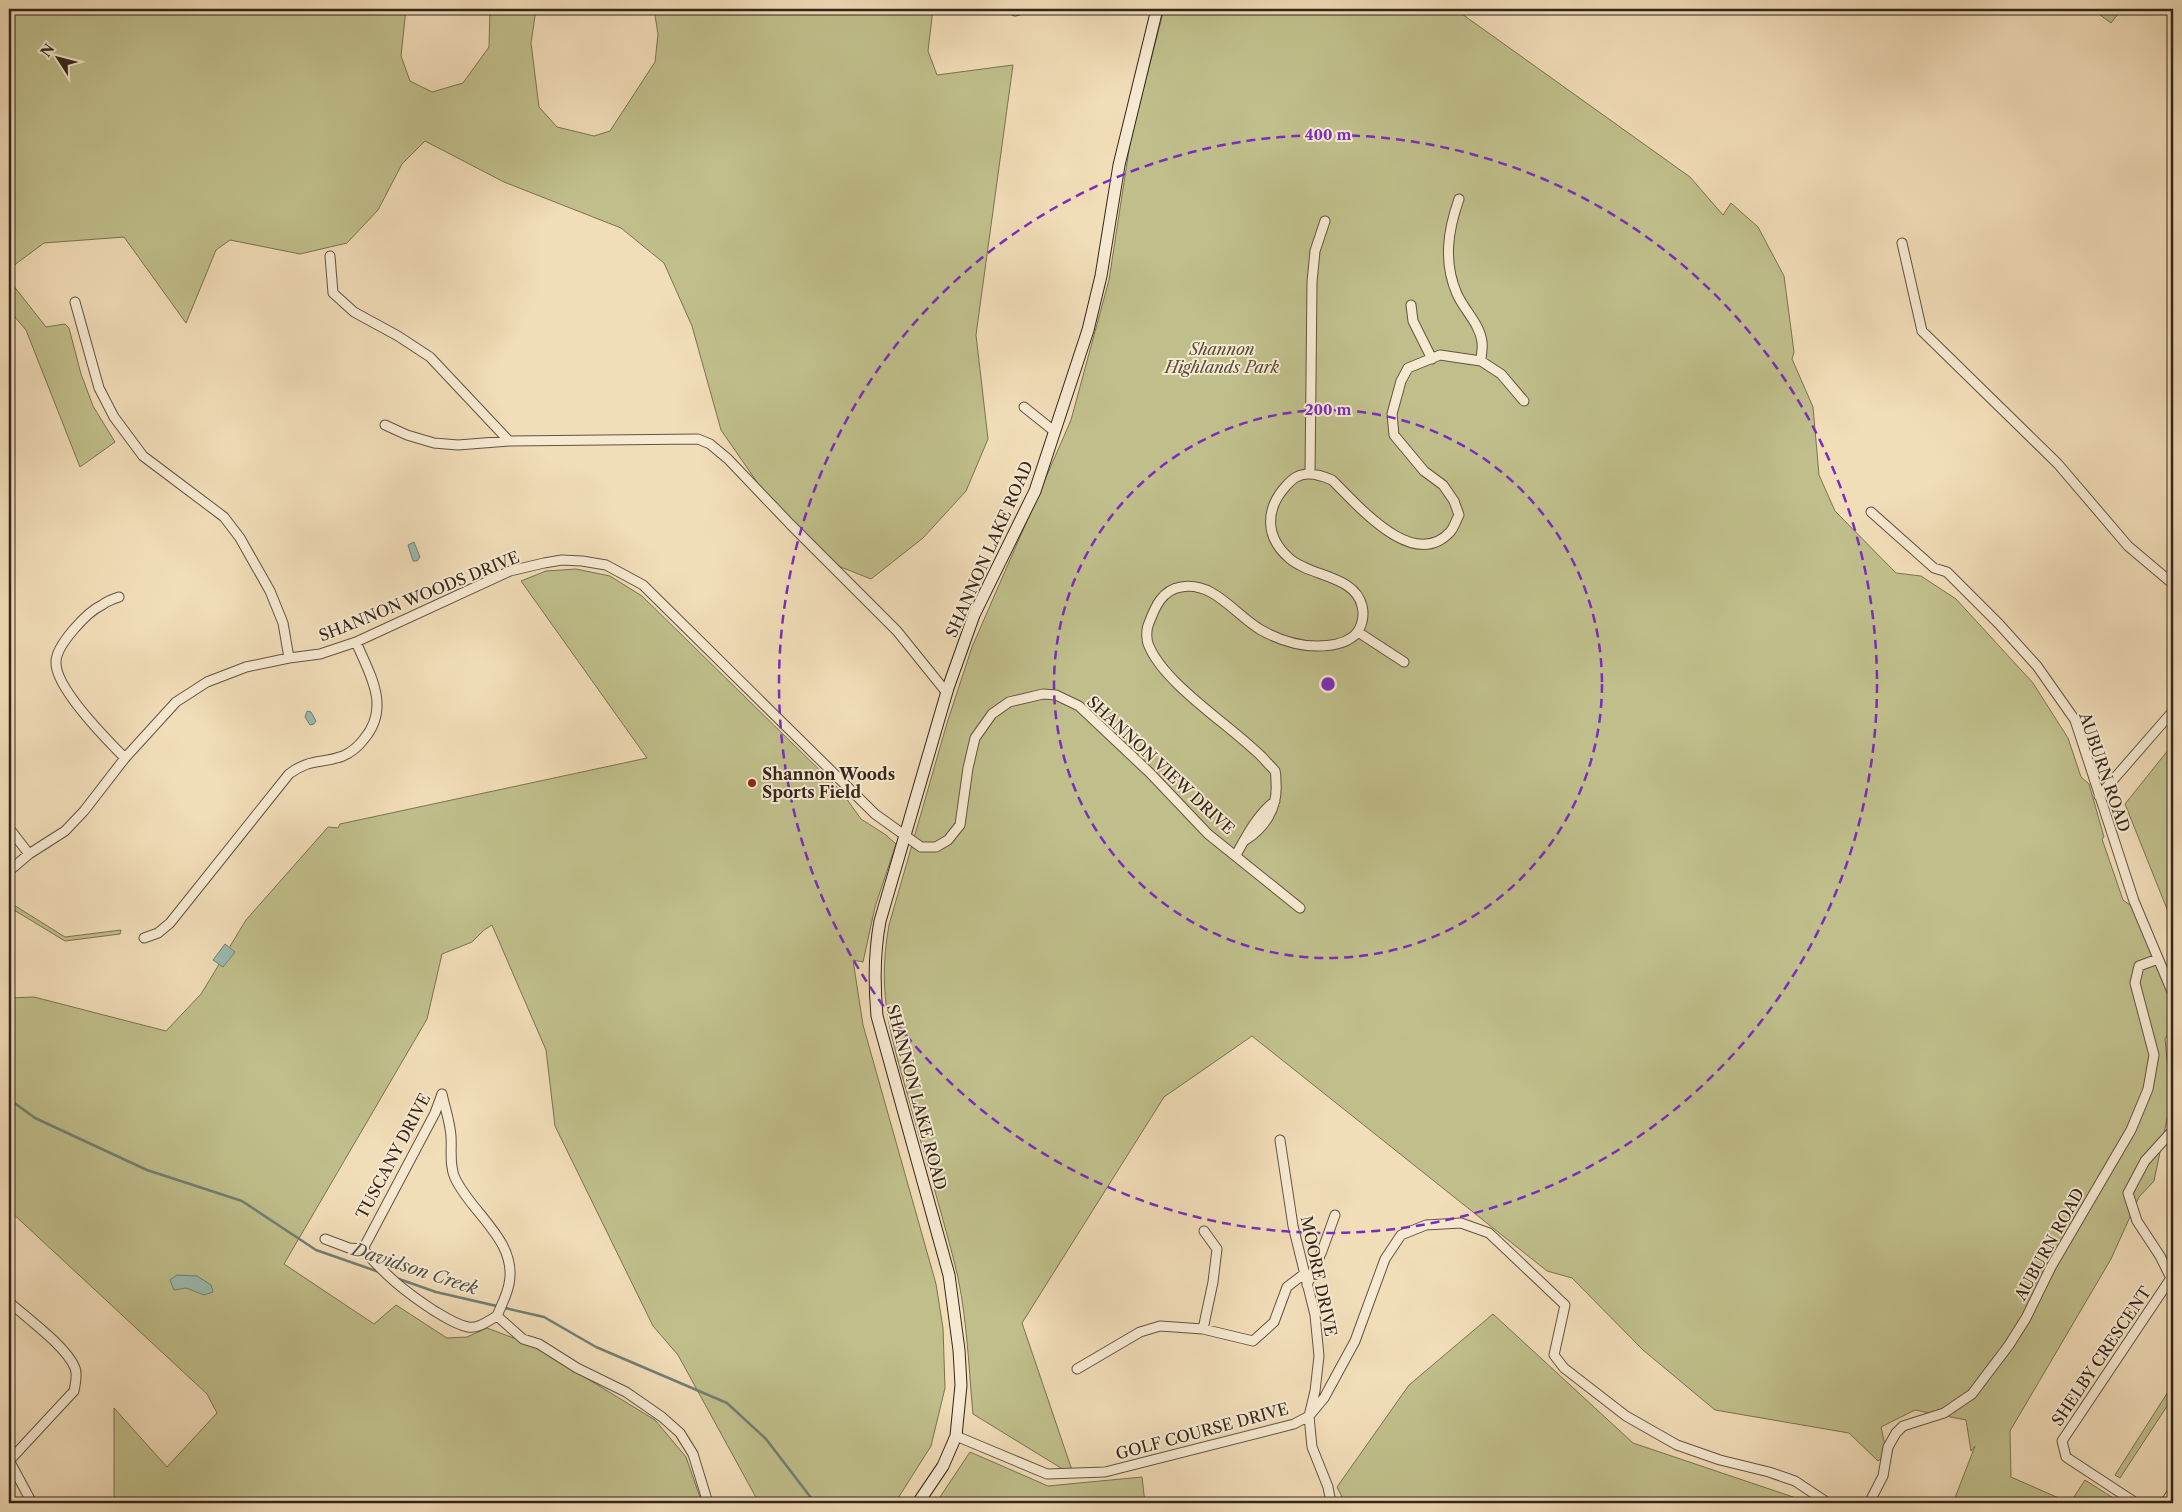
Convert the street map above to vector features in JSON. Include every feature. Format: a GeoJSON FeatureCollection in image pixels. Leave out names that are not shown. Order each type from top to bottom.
{"type":"FeatureCollection","features":[{"type":"Feature","properties":{"kind":"main road","name":"SHANNON LAKE ROAD"},"geometry":{"type":"LineString","coordinates":[[918,1503],[943,1466],[956,1436],[961,1385],[959,1350],[949,1275],[877,1016],[874,992],[876,946],[880,921],[947,693],[974,616],[1035,491],[1088,330],[1101,276],[1119,165],[1157,9]]}},
{"type":"Feature","properties":{"kind":"street"},"geometry":{"type":"LineString","coordinates":[[1459,199],[1448,243],[1450,270],[1457,294],[1478,329],[1482,342],[1481,362]]}},
{"type":"Feature","properties":{"kind":"street"},"geometry":{"type":"LineString","coordinates":[[1310,474],[1312,282],[1315,251],[1325,221]]}},
{"type":"Feature","properties":{"kind":"street"},"geometry":{"type":"LineString","coordinates":[[1902,243],[1922,331],[2058,464],[2128,546],[2173,584]]}},
{"type":"Feature","properties":{"kind":"street"},"geometry":{"type":"LineString","coordinates":[[330,256],[333,293],[354,312],[398,336],[430,357],[509,442]]}},
{"type":"Feature","properties":{"kind":"street"},"geometry":{"type":"LineString","coordinates":[[75,302],[99,388],[114,417],[143,456],[224,517],[240,538],[270,591],[283,623],[289,658]]}},
{"type":"Feature","properties":{"kind":"street"},"geometry":{"type":"LineString","coordinates":[[1411,305],[1413,321],[1432,359]]}},
{"type":"Feature","properties":{"kind":"street"},"geometry":{"type":"LineString","coordinates":[[1236,855],[1244,841],[1256,834],[1273,811],[1275,772],[1254,749],[1183,688],[1157,659],[1148,645],[1147,627],[1155,608],[1165,593],[1174,588],[1189,585],[1205,588],[1260,629],[1285,642],[1308,646],[1338,644],[1352,637],[1358,632],[1362,622],[1362,607],[1356,592],[1338,581],[1291,560],[1279,549],[1271,532],[1270,516],[1273,502],[1294,477],[1310,474],[1332,480],[1396,538],[1414,544],[1427,544],[1439,541],[1451,532],[1459,515],[1454,501],[1443,485],[1424,472],[1394,435],[1392,414],[1401,381],[1408,368],[1423,360],[1432,359],[1440,355],[1481,362],[1502,374],[1524,401]]}},
{"type":"Feature","properties":{"kind":"street"},"geometry":{"type":"LineString","coordinates":[[1024,407],[1054,431]]}},
{"type":"Feature","properties":{"kind":"street"},"geometry":{"type":"LineString","coordinates":[[385,425],[407,435],[434,443],[458,445],[509,442],[698,439],[710,444],[728,459],[790,524],[897,630],[947,693]]}},
{"type":"Feature","properties":{"kind":"street","name":"AUBURN ROAD"},"geometry":{"type":"LineString","coordinates":[[1871,512],[1934,568],[1947,572],[1999,624],[2038,666],[2075,720],[2134,901],[2173,994]]}},
{"type":"Feature","properties":{"kind":"street","name":"SHANNON WOODS DRIVE"},"geometry":{"type":"LineString","coordinates":[[9,871],[29,854],[65,831],[84,811],[125,758],[176,702],[207,682],[246,667],[320,654],[356,642],[510,571],[562,560],[606,565],[643,585],[876,814],[906,835]]}},
{"type":"Feature","properties":{"kind":"street"},"geometry":{"type":"LineString","coordinates":[[119,597],[100,605],[70,633],[59,649],[55,663],[59,678],[71,695],[99,732],[125,758]]}},
{"type":"Feature","properties":{"kind":"street"},"geometry":{"type":"LineString","coordinates":[[1358,632],[1404,662]]}},
{"type":"Feature","properties":{"kind":"street"},"geometry":{"type":"LineString","coordinates":[[144,938],[158,933],[170,923],[289,774],[301,765],[313,761],[341,757],[352,752],[371,731],[377,718],[378,702],[375,687],[356,642]]}},
{"type":"Feature","properties":{"kind":"street","name":"SHANNON VIEW DRIVE"},"geometry":{"type":"LineString","coordinates":[[906,835],[921,847],[936,847],[948,840],[960,824],[968,768],[975,738],[992,714],[1009,702],[1043,694],[1056,695],[1079,706],[1150,773],[1208,834],[1300,908]]}},
{"type":"Feature","properties":{"kind":"street"},"geometry":{"type":"LineString","coordinates":[[2099,796],[2173,712]]}},
{"type":"Feature","properties":{"kind":"street"},"geometry":{"type":"LineString","coordinates":[[9,828],[29,854]]}},
{"type":"Feature","properties":{"kind":"street","name":"AUBURN ROAD"},"geometry":{"type":"LineString","coordinates":[[1869,1503],[1883,1476],[1888,1447],[1896,1433],[1903,1426],[1944,1413],[1972,1394],[2009,1345],[2026,1318],[2052,1266],[2131,1130],[2148,1089],[2154,1054],[2135,983],[2139,966],[2158,960]]}},
{"type":"Feature","properties":{"kind":"street","name":"TUSCANY DRIVE"},"geometry":{"type":"LineString","coordinates":[[363,1248],[435,1113],[442,1094],[451,1136],[450,1152],[454,1176],[470,1203],[501,1242],[510,1259],[510,1283],[497,1316]]}},
{"type":"Feature","properties":{"kind":"street"},"geometry":{"type":"LineString","coordinates":[[2172,1280],[2160,1256],[2137,1221],[2128,1192],[2145,1161],[2173,1130]]}},
{"type":"Feature","properties":{"kind":"street","name":"MOORE DRIVE"},"geometry":{"type":"LineString","coordinates":[[1280,1140],[1293,1226],[1314,1315],[1319,1356],[1315,1391],[1309,1416],[1312,1447],[1328,1487],[1331,1503]]}},
{"type":"Feature","properties":{"kind":"street"},"geometry":{"type":"LineString","coordinates":[[1307,1285],[1335,1215]]}},
{"type":"Feature","properties":{"kind":"street","name":"GOLF COURSE DRIVE"},"geometry":{"type":"LineString","coordinates":[[956,1436],[1047,1474],[1105,1472],[1294,1424],[1309,1416],[1324,1398],[1355,1341],[1385,1259],[1401,1235],[1426,1225],[1460,1224],[1489,1233],[1565,1306],[1554,1355],[1564,1368],[1626,1416],[1677,1445],[1720,1460],[1769,1472],[1795,1481],[1828,1503]]}},
{"type":"Feature","properties":{"kind":"street"},"geometry":{"type":"LineString","coordinates":[[1203,1329],[1213,1282],[1216,1249],[1204,1231]]}},
{"type":"Feature","properties":{"kind":"street"},"geometry":{"type":"LineString","coordinates":[[325,1239],[349,1248],[363,1248],[380,1269],[402,1290],[446,1318],[469,1327],[479,1326],[497,1316],[523,1339],[539,1344],[577,1368],[626,1392],[662,1417],[680,1433],[693,1454],[708,1503]]}},
{"type":"Feature","properties":{"kind":"street"},"geometry":{"type":"LineString","coordinates":[[1077,1369],[1140,1332],[1160,1326],[1203,1329],[1253,1341],[1274,1322],[1287,1287],[1304,1274]]}},
{"type":"Feature","properties":{"kind":"street","name":"SHELBY CRESCENT"},"geometry":{"type":"LineString","coordinates":[[2136,1503],[2066,1457],[2062,1441],[2172,1280]]}},
{"type":"Feature","properties":{"kind":"street"},"geometry":{"type":"LineString","coordinates":[[9,1302],[61,1348],[76,1369],[74,1392],[9,1461],[32,1503]]}},
{"type":"Feature","properties":{"kind":"street"},"geometry":{"type":"LineString","coordinates":[[2165,1503],[2173,1491]]}},
{"type":"Feature","properties":{"kind":"green space"},"geometry":{"type":"Polygon","coordinates":[[[9,9],[406,9],[401,56],[410,81],[432,92],[463,83],[489,47],[490,9],[536,9],[531,43],[539,107],[557,127],[594,136],[610,131],[655,62],[658,34],[655,15],[652,9],[933,9],[928,51],[937,75],[1013,65],[976,335],[988,439],[966,491],[923,538],[871,579],[818,558],[777,511],[721,430],[692,326],[664,263],[621,228],[504,182],[425,141],[402,164],[378,210],[347,243],[300,254],[230,240],[216,250],[186,323],[124,237],[44,243],[9,269],[9,9]]]}},
{"type":"Feature","properties":{"kind":"green space","name":"Shannon Highlands Park"},"geometry":{"type":"Polygon","coordinates":[[[1164,9],[1455,9],[1690,177],[1723,215],[1731,203],[1758,227],[1784,276],[1794,352],[1792,359],[1813,407],[1819,475],[1835,511],[1896,573],[1921,576],[1956,599],[2033,683],[2068,738],[2081,777],[2089,784],[2104,837],[2102,839],[2123,900],[2137,910],[2152,945],[2168,993],[2172,1027],[2165,1039],[2171,1100],[2154,1181],[2139,1197],[2111,1259],[2010,1431],[2011,1477],[2070,1503],[1953,1503],[1975,1446],[1971,1451],[1966,1420],[1915,1410],[1881,1427],[1887,1454],[1878,1461],[1849,1433],[1715,1410],[1643,1350],[1572,1278],[1547,1271],[1252,1036],[1164,1097],[1022,1323],[1074,1476],[973,1414],[966,1335],[958,1276],[892,1039],[885,996],[885,951],[889,925],[947,723],[972,647],[1071,420],[1109,280],[1131,137],[1164,9]]]}},
{"type":"Feature","properties":{"kind":"green space"},"geometry":{"type":"Polygon","coordinates":[[[2092,9],[2122,9],[2111,23],[2092,9]]]}},
{"type":"Feature","properties":{"kind":"green space"},"geometry":{"type":"Polygon","coordinates":[[[9,280],[46,327],[65,324],[69,328],[81,374],[93,406],[115,442],[80,467],[26,330],[9,310],[9,280]]]}},
{"type":"Feature","properties":{"kind":"green space"},"geometry":{"type":"Polygon","coordinates":[[[576,569],[610,576],[642,596],[841,791],[861,819],[886,835],[896,844],[875,907],[863,962],[853,960],[863,1025],[936,1284],[943,1328],[945,1388],[931,1446],[895,1503],[759,1503],[678,1355],[653,1326],[555,1126],[546,1050],[492,925],[472,942],[442,954],[427,1019],[284,1264],[374,1324],[396,1305],[447,1338],[467,1337],[487,1328],[532,1345],[655,1420],[686,1457],[702,1503],[114,1503],[114,1408],[167,1467],[217,1413],[207,1394],[9,1210],[9,998],[34,997],[166,1031],[201,994],[246,920],[328,827],[338,828],[340,824],[647,758],[521,581],[546,571],[576,569]]]}},
{"type":"Feature","properties":{"kind":"green space"},"geometry":{"type":"Polygon","coordinates":[[[2173,744],[2173,924],[2125,804],[2173,744]]]}},
{"type":"Feature","properties":{"kind":"green space"},"geometry":{"type":"Polygon","coordinates":[[[9,902],[65,937],[121,930],[120,934],[65,941],[9,907],[9,902]]]}},
{"type":"Feature","properties":{"kind":"green space"},"geometry":{"type":"Polygon","coordinates":[[[1493,1314],[1633,1443],[1793,1497],[1801,1503],[1345,1503],[1337,1487],[1409,1385],[1493,1314]]]}},
{"type":"Feature","properties":{"kind":"green space"},"geometry":{"type":"Polygon","coordinates":[[[2173,1384],[2173,1397],[2120,1478],[2115,1475],[2173,1384]]]}},
{"type":"Feature","properties":{"kind":"green space"},"geometry":{"type":"Polygon","coordinates":[[[970,1452],[1048,1486],[1142,1477],[1145,1503],[936,1503],[970,1452]]]}},
{"type":"Feature","properties":{"kind":"green space"},"geometry":{"type":"Polygon","coordinates":[[[2085,1480],[2121,1503],[2070,1503],[2085,1480]]]}},
{"type":"Feature","properties":{"kind":"water"},"geometry":{"type":"Polygon","coordinates":[[[414,542],[420,557],[417,561],[413,561],[408,545],[414,542]]]}},
{"type":"Feature","properties":{"kind":"water"},"geometry":{"type":"Polygon","coordinates":[[[307,711],[311,712],[316,721],[314,724],[310,725],[305,717],[307,711]]]}},
{"type":"Feature","properties":{"kind":"water"},"geometry":{"type":"Polygon","coordinates":[[[225,944],[235,952],[223,967],[213,960],[225,944]]]}},
{"type":"Feature","properties":{"kind":"water"},"geometry":{"type":"Polygon","coordinates":[[[177,1275],[197,1276],[211,1285],[213,1292],[204,1295],[186,1288],[174,1290],[170,1280],[177,1275]]]}},
{"type":"Feature","properties":{"kind":"waterway","name":"Davidson Creek"},"geometry":{"type":"LineString","coordinates":[[9,1099],[35,1118],[147,1170],[242,1201],[316,1250],[379,1272]]}},
{"type":"Feature","properties":{"kind":"waterway","name":"Davidson Creek"},"geometry":{"type":"LineString","coordinates":[[396,1278],[436,1292],[544,1317],[596,1347],[727,1403],[766,1439],[815,1503]]}},
{"type":"Feature","properties":{"kind":"place","name":"Shannon Woods Sports Field"},"geometry":{"type":"Point","coordinates":[752,783]}}]}
